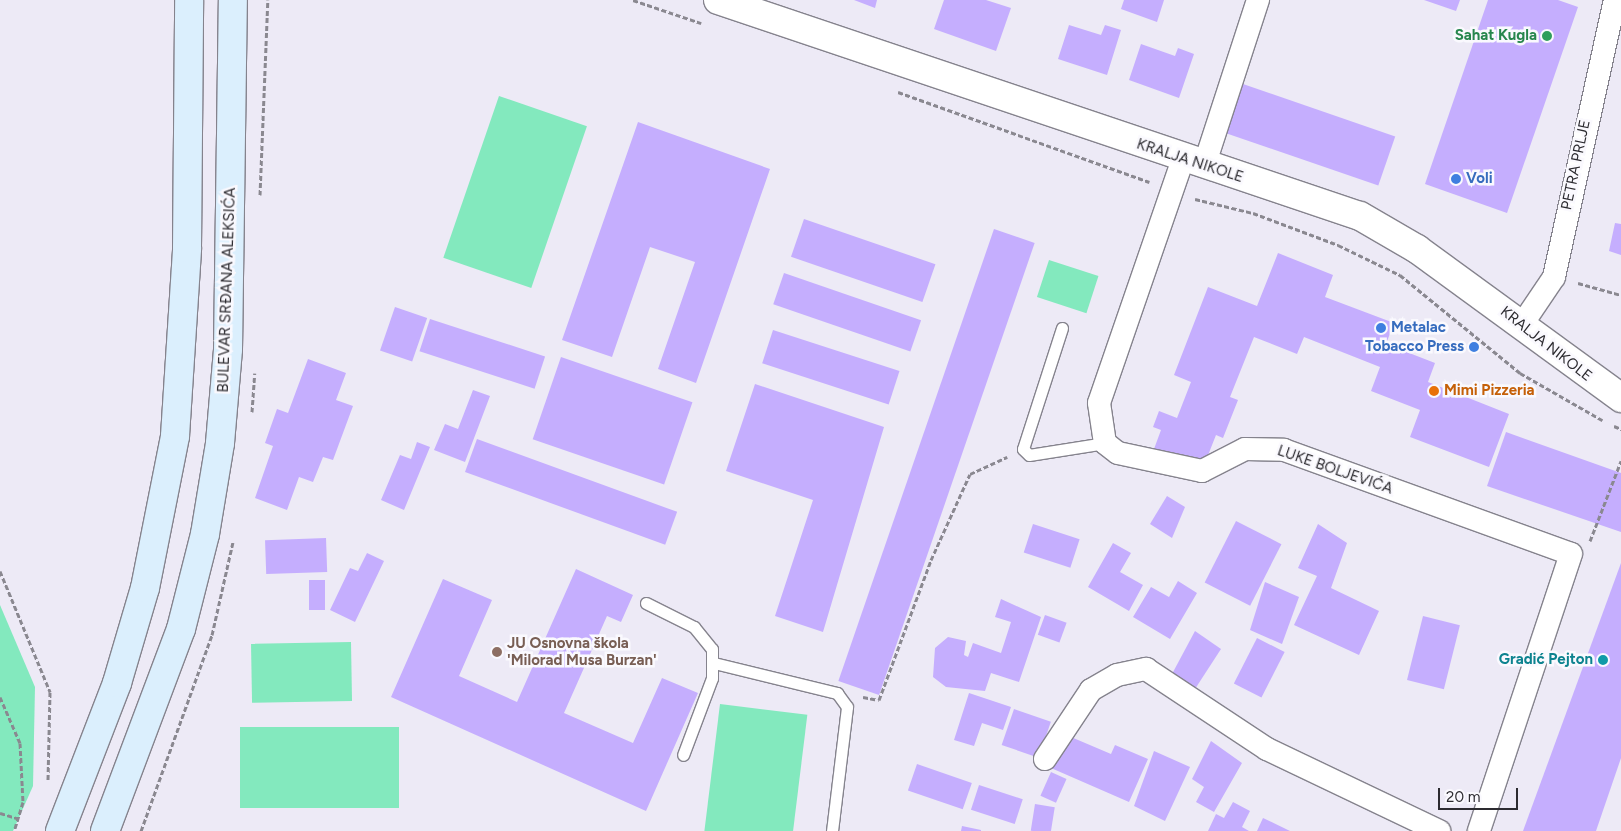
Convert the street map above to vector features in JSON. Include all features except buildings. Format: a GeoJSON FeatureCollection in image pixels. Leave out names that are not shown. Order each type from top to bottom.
{"type":"FeatureCollection","features":[{"type":"Feature","properties":{"kind":"main road"},"geometry":{"type":"LineString","coordinates":[[60,831],[117,683],[142,598],[175,436],[185,296],[189,0]]}},
{"type":"Feature","properties":{"kind":"main road","name":"BULEVAR SRĐANA ALEKSIĆA"},"geometry":{"type":"LineString","coordinates":[[105,831],[181,629],[205,534],[220,444],[228,349],[232,0]]}},
{"type":"Feature","properties":{"kind":"street","name":"KRALJA NIKOLE"},"geometry":{"type":"LineString","coordinates":[[718,0],[1193,163],[1324,201],[1360,216],[1417,249],[1523,323],[1594,382],[1621,398]]}},
{"type":"Feature","properties":{"kind":"street"},"geometry":{"type":"LineString","coordinates":[[1105,443],[1099,403],[1258,0]]}},
{"type":"Feature","properties":{"kind":"street","name":"PETRA PRLJE"},"geometry":{"type":"LineString","coordinates":[[1523,323],[1554,277],[1615,0]]}},
{"type":"Feature","properties":{"kind":"street","name":"LUKE BOLJEVIĆA"},"geometry":{"type":"LineString","coordinates":[[1105,443],[1118,453],[1202,471],[1246,449],[1284,450],[1571,554]]}},
{"type":"Feature","properties":{"kind":"street"},"geometry":{"type":"LineString","coordinates":[[1479,831],[1571,554]]}},
{"type":"Feature","properties":{"kind":"street"},"geometry":{"type":"LineString","coordinates":[[1045,759],[1091,690],[1116,675],[1146,669],[1267,749],[1430,829]]}},
{"type":"Feature","properties":{"kind":"lane"},"geometry":{"type":"LineString","coordinates":[[1062,328],[1023,449],[1029,455],[1105,443]]}},
{"type":"Feature","properties":{"kind":"lane"},"geometry":{"type":"LineString","coordinates":[[646,603],[694,627],[705,637],[714,663],[683,755]]}},
{"type":"Feature","properties":{"kind":"lane"},"geometry":{"type":"LineString","coordinates":[[714,663],[837,693],[847,707],[832,831]]}},
{"type":"Feature","properties":{"kind":"path"},"geometry":{"type":"LineString","coordinates":[[633,0],[706,25]]}},
{"type":"Feature","properties":{"kind":"path"},"geometry":{"type":"LineString","coordinates":[[891,89],[1132,175]]}},
{"type":"Feature","properties":{"kind":"path"},"geometry":{"type":"LineString","coordinates":[[1189,198],[1253,213],[1338,245],[1400,275],[1520,373],[1621,429]]}},
{"type":"Feature","properties":{"kind":"path"},"geometry":{"type":"LineString","coordinates":[[1554,277],[1621,295]]}},
{"type":"Feature","properties":{"kind":"path"},"geometry":{"type":"LineString","coordinates":[[837,693],[879,700],[931,560],[970,474],[1023,449]]}},
{"type":"Feature","properties":{"kind":"path"},"geometry":{"type":"LineString","coordinates":[[1571,554],[1593,539],[1621,461]]}},
{"type":"Feature","properties":{"kind":"path"},"geometry":{"type":"LineString","coordinates":[[0,571],[50,692],[49,790]]}},
{"type":"Feature","properties":{"kind":"path"},"geometry":{"type":"LineString","coordinates":[[0,696],[20,744],[20,819],[14,831]]}},
{"type":"Feature","properties":{"kind":"path"},"geometry":{"type":"LineString","coordinates":[[0,813],[20,819]]}},
{"type":"Feature","properties":{"kind":"green space"},"geometry":{"type":"Polygon","coordinates":[[[499,96],[587,126],[531,288],[443,258],[499,96]]]}},
{"type":"Feature","properties":{"kind":"green space"},"geometry":{"type":"Polygon","coordinates":[[[1049,260],[1098,276],[1086,313],[1037,297],[1049,260]]]}},
{"type":"Feature","properties":{"kind":"green space"},"geometry":{"type":"Polygon","coordinates":[[[0,605],[35,687],[33,786],[13,831],[0,831],[0,605]]]}},
{"type":"Feature","properties":{"kind":"green space"},"geometry":{"type":"Polygon","coordinates":[[[351,642],[352,701],[252,703],[251,644],[351,642]]]}},
{"type":"Feature","properties":{"kind":"green space"},"geometry":{"type":"Polygon","coordinates":[[[720,704],[807,715],[793,831],[704,831],[720,704]]]}},
{"type":"Feature","properties":{"kind":"green space"},"geometry":{"type":"Polygon","coordinates":[[[240,727],[399,727],[399,808],[240,808],[240,727]]]}},
{"type":"Feature","properties":{"kind":"place","name":"Sahat Kugla"},"geometry":{"type":"Point","coordinates":[1547,36]}},
{"type":"Feature","properties":{"kind":"place","name":"Voli"},"geometry":{"type":"Point","coordinates":[1456,179]}},
{"type":"Feature","properties":{"kind":"place","name":"Metalac"},"geometry":{"type":"Point","coordinates":[1381,328]}},
{"type":"Feature","properties":{"kind":"place","name":"Tobacco Press"},"geometry":{"type":"Point","coordinates":[1474,347]}},
{"type":"Feature","properties":{"kind":"place","name":"Mimi Pizzeria"},"geometry":{"type":"Point","coordinates":[1434,391]}},
{"type":"Feature","properties":{"kind":"place","name":"JU Osnovna škola 'Milorad Musa Burzan'"},"geometry":{"type":"Point","coordinates":[497,652]}},
{"type":"Feature","properties":{"kind":"place","name":"Gradić Pejton"},"geometry":{"type":"Point","coordinates":[1603,660]}}]}
